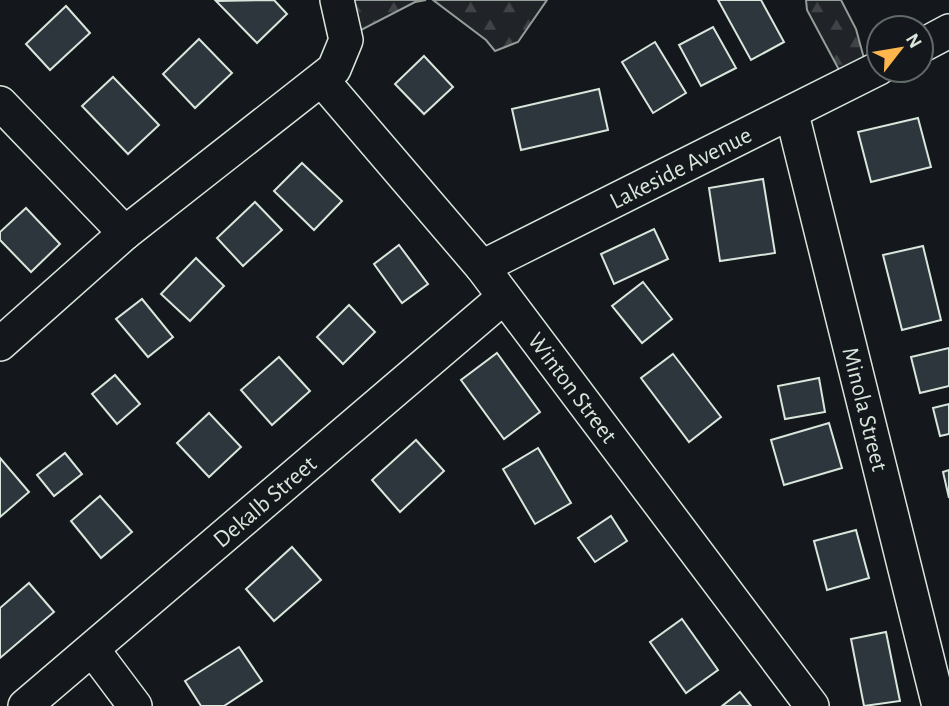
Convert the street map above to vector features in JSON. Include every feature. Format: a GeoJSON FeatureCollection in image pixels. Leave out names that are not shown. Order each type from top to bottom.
{"type":"FeatureCollection","features":[{"type":"Feature","properties":{"kind":"street"},"geometry":{"type":"LineString","coordinates":[[0,344],[125,233],[334,69],[346,40],[337,0]]}},
{"type":"Feature","properties":{"kind":"street","name":"Lakeside Avenue"},"geometry":{"type":"LineString","coordinates":[[482,267],[865,75]]}},
{"type":"Feature","properties":{"kind":"street","name":"Winton Street"},"geometry":{"type":"LineString","coordinates":[[322,80],[482,267],[812,706]]}},
{"type":"Feature","properties":{"kind":"street"},"geometry":{"type":"LineString","coordinates":[[0,103],[125,233]]}},
{"type":"Feature","properties":{"kind":"street","name":"Minola Street"},"geometry":{"type":"LineString","coordinates":[[792,114],[939,706]]}},
{"type":"Feature","properties":{"kind":"street","name":"Dekalb Street"},"geometry":{"type":"LineString","coordinates":[[25,706],[504,297]]}},
{"type":"Feature","properties":{"kind":"street"},"geometry":{"type":"LineString","coordinates":[[93,650],[135,706]]}},
{"type":"Feature","properties":{"kind":"green space"},"geometry":{"type":"Polygon","coordinates":[[[335,0],[426,0],[415,2],[338,42],[335,0]]]}},
{"type":"Feature","properties":{"kind":"green space"},"geometry":{"type":"Polygon","coordinates":[[[433,0],[547,0],[518,42],[495,51],[486,40],[433,0]]]}},
{"type":"Feature","properties":{"kind":"green space"},"geometry":{"type":"Polygon","coordinates":[[[806,0],[841,0],[856,29],[865,62],[865,74],[845,81],[807,10],[806,0]]]}},
{"type":"Feature","properties":{"kind":"building"},"geometry":{"type":"Polygon","coordinates":[[[274,0],[287,14],[257,43],[216,1],[274,0]]]}},
{"type":"Feature","properties":{"kind":"building"},"geometry":{"type":"Polygon","coordinates":[[[718,0],[761,0],[784,42],[751,60],[718,0]]]}},
{"type":"Feature","properties":{"kind":"building"},"geometry":{"type":"Polygon","coordinates":[[[66,6],[90,33],[50,70],[26,44],[66,6]]]}},
{"type":"Feature","properties":{"kind":"building"},"geometry":{"type":"Polygon","coordinates":[[[713,27],[736,68],[701,86],[679,45],[713,27]]]}},
{"type":"Feature","properties":{"kind":"building"},"geometry":{"type":"Polygon","coordinates":[[[199,39],[232,73],[195,108],[163,74],[199,39]]]}},
{"type":"Feature","properties":{"kind":"building"},"geometry":{"type":"Polygon","coordinates":[[[655,42],[686,93],[653,113],[622,62],[655,42]]]}},
{"type":"Feature","properties":{"kind":"building"},"geometry":{"type":"Polygon","coordinates":[[[424,56],[453,87],[424,114],[395,84],[424,56]]]}},
{"type":"Feature","properties":{"kind":"building"},"geometry":{"type":"Polygon","coordinates":[[[113,77],[159,125],[128,154],[82,106],[113,77]]]}},
{"type":"Feature","properties":{"kind":"building"},"geometry":{"type":"Polygon","coordinates":[[[599,89],[608,130],[521,150],[512,109],[599,89]]]}},
{"type":"Feature","properties":{"kind":"building"},"geometry":{"type":"Polygon","coordinates":[[[918,118],[931,167],[871,182],[858,132],[918,118]]]}},
{"type":"Feature","properties":{"kind":"building"},"geometry":{"type":"Polygon","coordinates":[[[302,163],[342,201],[314,230],[274,191],[302,163]]]}},
{"type":"Feature","properties":{"kind":"building"},"geometry":{"type":"Polygon","coordinates":[[[763,179],[775,253],[720,261],[709,188],[763,179]]]}},
{"type":"Feature","properties":{"kind":"building"},"geometry":{"type":"Polygon","coordinates":[[[255,202],[282,230],[243,266],[217,238],[255,202]]]}},
{"type":"Feature","properties":{"kind":"building"},"geometry":{"type":"Polygon","coordinates":[[[26,208],[60,244],[31,272],[0,240],[0,232],[26,208]]]}},
{"type":"Feature","properties":{"kind":"building"},"geometry":{"type":"Polygon","coordinates":[[[654,229],[668,259],[614,284],[601,254],[654,229]]]}},
{"type":"Feature","properties":{"kind":"building"},"geometry":{"type":"Polygon","coordinates":[[[399,245],[428,284],[402,303],[374,264],[399,245]]]}},
{"type":"Feature","properties":{"kind":"building"},"geometry":{"type":"Polygon","coordinates":[[[923,246],[941,320],[902,330],[883,255],[923,246]]]}},
{"type":"Feature","properties":{"kind":"building"},"geometry":{"type":"Polygon","coordinates":[[[196,258],[224,286],[190,321],[161,294],[196,258]]]}},
{"type":"Feature","properties":{"kind":"building"},"geometry":{"type":"Polygon","coordinates":[[[643,282],[672,319],[642,343],[612,306],[643,282]]]}},
{"type":"Feature","properties":{"kind":"building"},"geometry":{"type":"Polygon","coordinates":[[[142,299],[173,337],[148,357],[116,319],[142,299]]]}},
{"type":"Feature","properties":{"kind":"building"},"geometry":{"type":"Polygon","coordinates":[[[349,305],[375,332],[343,364],[317,337],[349,305]]]}},
{"type":"Feature","properties":{"kind":"building"},"geometry":{"type":"Polygon","coordinates":[[[949,348],[949,386],[920,393],[911,357],[949,348]]]}},
{"type":"Feature","properties":{"kind":"building"},"geometry":{"type":"Polygon","coordinates":[[[497,353],[540,412],[504,439],[461,380],[497,353]]]}},
{"type":"Feature","properties":{"kind":"building"},"geometry":{"type":"Polygon","coordinates":[[[673,354],[721,417],[689,442],[641,378],[673,354]]]}},
{"type":"Feature","properties":{"kind":"building"},"geometry":{"type":"Polygon","coordinates":[[[279,357],[310,391],[272,425],[241,390],[279,357]]]}},
{"type":"Feature","properties":{"kind":"building"},"geometry":{"type":"Polygon","coordinates":[[[115,375],[140,404],[117,424],[92,394],[115,375]]]}},
{"type":"Feature","properties":{"kind":"building"},"geometry":{"type":"Polygon","coordinates":[[[819,378],[825,412],[785,419],[778,386],[819,378]]]}},
{"type":"Feature","properties":{"kind":"building"},"geometry":{"type":"Polygon","coordinates":[[[949,404],[949,434],[940,436],[933,408],[949,404]]]}},
{"type":"Feature","properties":{"kind":"building"},"geometry":{"type":"Polygon","coordinates":[[[209,413],[241,447],[209,477],[177,443],[209,413]]]}},
{"type":"Feature","properties":{"kind":"building"},"geometry":{"type":"Polygon","coordinates":[[[829,423],[842,468],[784,485],[771,440],[829,423]]]}},
{"type":"Feature","properties":{"kind":"building"},"geometry":{"type":"Polygon","coordinates":[[[416,440],[444,471],[400,512],[372,480],[416,440]]]}},
{"type":"Feature","properties":{"kind":"building"},"geometry":{"type":"Polygon","coordinates":[[[538,448],[571,503],[535,524],[503,469],[538,448]]]}},
{"type":"Feature","properties":{"kind":"building"},"geometry":{"type":"Polygon","coordinates":[[[65,453],[82,474],[54,496],[37,475],[65,453]]]}},
{"type":"Feature","properties":{"kind":"building"},"geometry":{"type":"Polygon","coordinates":[[[0,458],[29,492],[0,517],[0,458]]]}},
{"type":"Feature","properties":{"kind":"building"},"geometry":{"type":"Polygon","coordinates":[[[949,470],[949,498],[943,472],[949,470]]]}},
{"type":"Feature","properties":{"kind":"building"},"geometry":{"type":"Polygon","coordinates":[[[100,496],[132,532],[101,558],[71,521],[100,496]]]}},
{"type":"Feature","properties":{"kind":"building"},"geometry":{"type":"Polygon","coordinates":[[[611,516],[627,541],[595,562],[578,538],[611,516]]]}},
{"type":"Feature","properties":{"kind":"building"},"geometry":{"type":"Polygon","coordinates":[[[856,530],[869,578],[827,590],[814,541],[856,530]]]}},
{"type":"Feature","properties":{"kind":"building"},"geometry":{"type":"Polygon","coordinates":[[[292,547],[321,580],[274,621],[246,589],[292,547]]]}},
{"type":"Feature","properties":{"kind":"building"},"geometry":{"type":"Polygon","coordinates":[[[29,583],[54,612],[0,658],[0,608],[29,583]]]}},
{"type":"Feature","properties":{"kind":"building"},"geometry":{"type":"Polygon","coordinates":[[[682,619],[718,670],[686,693],[650,642],[682,619]]]}},
{"type":"Feature","properties":{"kind":"building"},"geometry":{"type":"Polygon","coordinates":[[[886,632],[900,701],[864,706],[851,639],[886,632]]]}},
{"type":"Feature","properties":{"kind":"building"},"geometry":{"type":"Polygon","coordinates":[[[239,647],[262,681],[224,706],[201,706],[185,681],[239,647]]]}},
{"type":"Feature","properties":{"kind":"building"},"geometry":{"type":"Polygon","coordinates":[[[740,692],[751,706],[722,706],[740,692]]]}}]}
